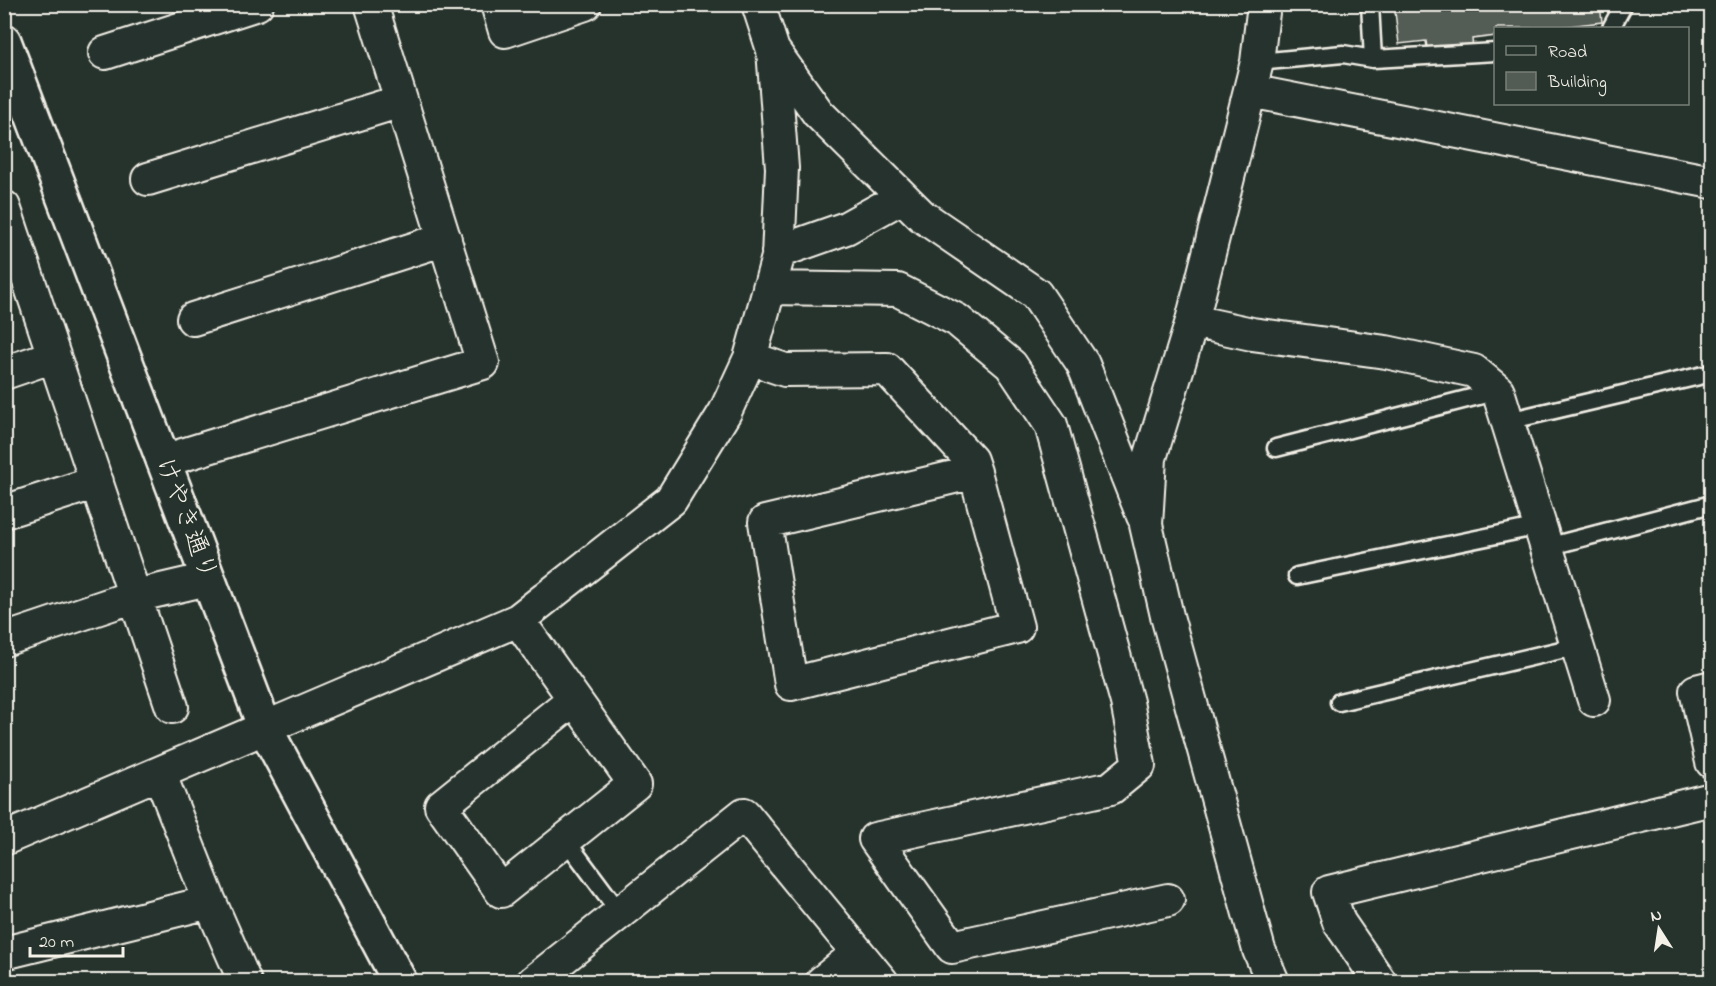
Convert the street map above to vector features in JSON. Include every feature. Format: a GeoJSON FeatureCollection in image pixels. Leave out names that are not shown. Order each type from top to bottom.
{"type":"FeatureCollection","features":[{"type":"Feature","properties":{"kind":"street"},"geometry":{"type":"LineString","coordinates":[[105,53],[257,4]]}},
{"type":"Feature","properties":{"kind":"street"},"geometry":{"type":"LineString","coordinates":[[164,462],[483,363],[371,4]]}},
{"type":"Feature","properties":{"kind":"street"},"geometry":{"type":"LineString","coordinates":[[496,4],[505,31],[585,4]]}},
{"type":"Feature","properties":{"kind":"street"},"geometry":{"type":"LineString","coordinates":[[4,839],[160,775],[518,620],[671,500],[724,412],[750,358],[778,252],[782,168],[773,50],[758,4]]}},
{"type":"Feature","properties":{"kind":"street"},"geometry":{"type":"LineString","coordinates":[[1146,525],[1150,458],[1192,321],[1253,76],[1264,4]]}},
{"type":"Feature","properties":{"kind":"street","name":"けやき通り"},"geometry":{"type":"LineString","coordinates":[[4,41],[265,728],[400,981]]}},
{"type":"Feature","properties":{"kind":"street"},"geometry":{"type":"LineString","coordinates":[[773,50],[818,113],[922,216],[1036,294],[1083,364],[1146,525],[1167,616],[1256,939],[1274,981]]}},
{"type":"Feature","properties":{"kind":"street"},"geometry":{"type":"LineString","coordinates":[[1253,76],[1712,182]]}},
{"type":"Feature","properties":{"kind":"street"},"geometry":{"type":"LineString","coordinates":[[148,179],[401,101]]}},
{"type":"Feature","properties":{"kind":"street"},"geometry":{"type":"LineString","coordinates":[[778,252],[846,228],[902,197]]}},
{"type":"Feature","properties":{"kind":"street"},"geometry":{"type":"LineString","coordinates":[[4,207],[10,240],[54,356],[172,707]]}},
{"type":"Feature","properties":{"kind":"street"},"geometry":{"type":"LineString","coordinates":[[193,319],[445,239]]}},
{"type":"Feature","properties":{"kind":"street"},"geometry":{"type":"LineString","coordinates":[[769,288],[897,290],[957,320],[1011,365],[1051,425],[1127,702],[1139,765],[1111,788],[875,838],[952,947],[1168,900]]}},
{"type":"Feature","properties":{"kind":"street"},"geometry":{"type":"LineString","coordinates":[[1192,321],[1252,334],[1386,352],[1474,371],[1498,390],[1594,700]]}},
{"type":"Feature","properties":{"kind":"street"},"geometry":{"type":"LineString","coordinates":[[4,373],[54,356]]}},
{"type":"Feature","properties":{"kind":"street"},"geometry":{"type":"LineString","coordinates":[[750,358],[785,370],[887,369],[971,460],[975,472],[1017,627],[791,684],[765,522],[975,472]]}},
{"type":"Feature","properties":{"kind":"street"},"geometry":{"type":"LineString","coordinates":[[4,512],[97,482]]}},
{"type":"Feature","properties":{"kind":"street"},"geometry":{"type":"LineString","coordinates":[[4,640],[135,596],[208,579]]}},
{"type":"Feature","properties":{"kind":"street"},"geometry":{"type":"LineString","coordinates":[[518,620],[635,784],[501,891],[441,806],[574,699]]}},
{"type":"Feature","properties":{"kind":"street"},"geometry":{"type":"LineString","coordinates":[[1712,687],[1696,691],[1712,762]]}},
{"type":"Feature","properties":{"kind":"street"},"geometry":{"type":"LineString","coordinates":[[160,775],[210,902],[245,981]]}},
{"type":"Feature","properties":{"kind":"street"},"geometry":{"type":"LineString","coordinates":[[1380,981],[1339,922],[1329,892],[1712,799]]}},
{"type":"Feature","properties":{"kind":"street"},"geometry":{"type":"LineString","coordinates":[[533,981],[744,814],[882,981]]}},
{"type":"Feature","properties":{"kind":"street"},"geometry":{"type":"LineString","coordinates":[[4,953],[210,902]]}},
{"type":"Feature","properties":{"kind":"street"},"geometry":{"type":"LineString","coordinates":[[822,981],[858,953]]}},
{"type":"Feature","properties":{"kind":"lane"},"geometry":{"type":"LineString","coordinates":[[1370,4],[1372,59]]}},
{"type":"Feature","properties":{"kind":"lane"},"geometry":{"type":"LineString","coordinates":[[1612,27],[1624,4]]}},
{"type":"Feature","properties":{"kind":"lane"},"geometry":{"type":"LineString","coordinates":[[1253,76],[1343,54],[1372,59],[1494,51]]}},
{"type":"Feature","properties":{"kind":"lane"},"geometry":{"type":"LineString","coordinates":[[1508,421],[1712,373]]}},
{"type":"Feature","properties":{"kind":"lane"},"geometry":{"type":"LineString","coordinates":[[1276,448],[1498,390]]}},
{"type":"Feature","properties":{"kind":"lane"},"geometry":{"type":"LineString","coordinates":[[1297,576],[1544,536],[1712,504]]}},
{"type":"Feature","properties":{"kind":"lane"},"geometry":{"type":"LineString","coordinates":[[1339,702],[1578,646]]}},
{"type":"Feature","properties":{"kind":"lane"},"geometry":{"type":"LineString","coordinates":[[565,840],[620,913]]}},
{"type":"Feature","properties":{"kind":"building"},"geometry":{"type":"Polygon","coordinates":[[[1394,4],[1600,4],[1602,22],[1560,27],[1494,27],[1494,36],[1472,39],[1473,48],[1428,54],[1426,41],[1399,44],[1394,4]]]}}]}
